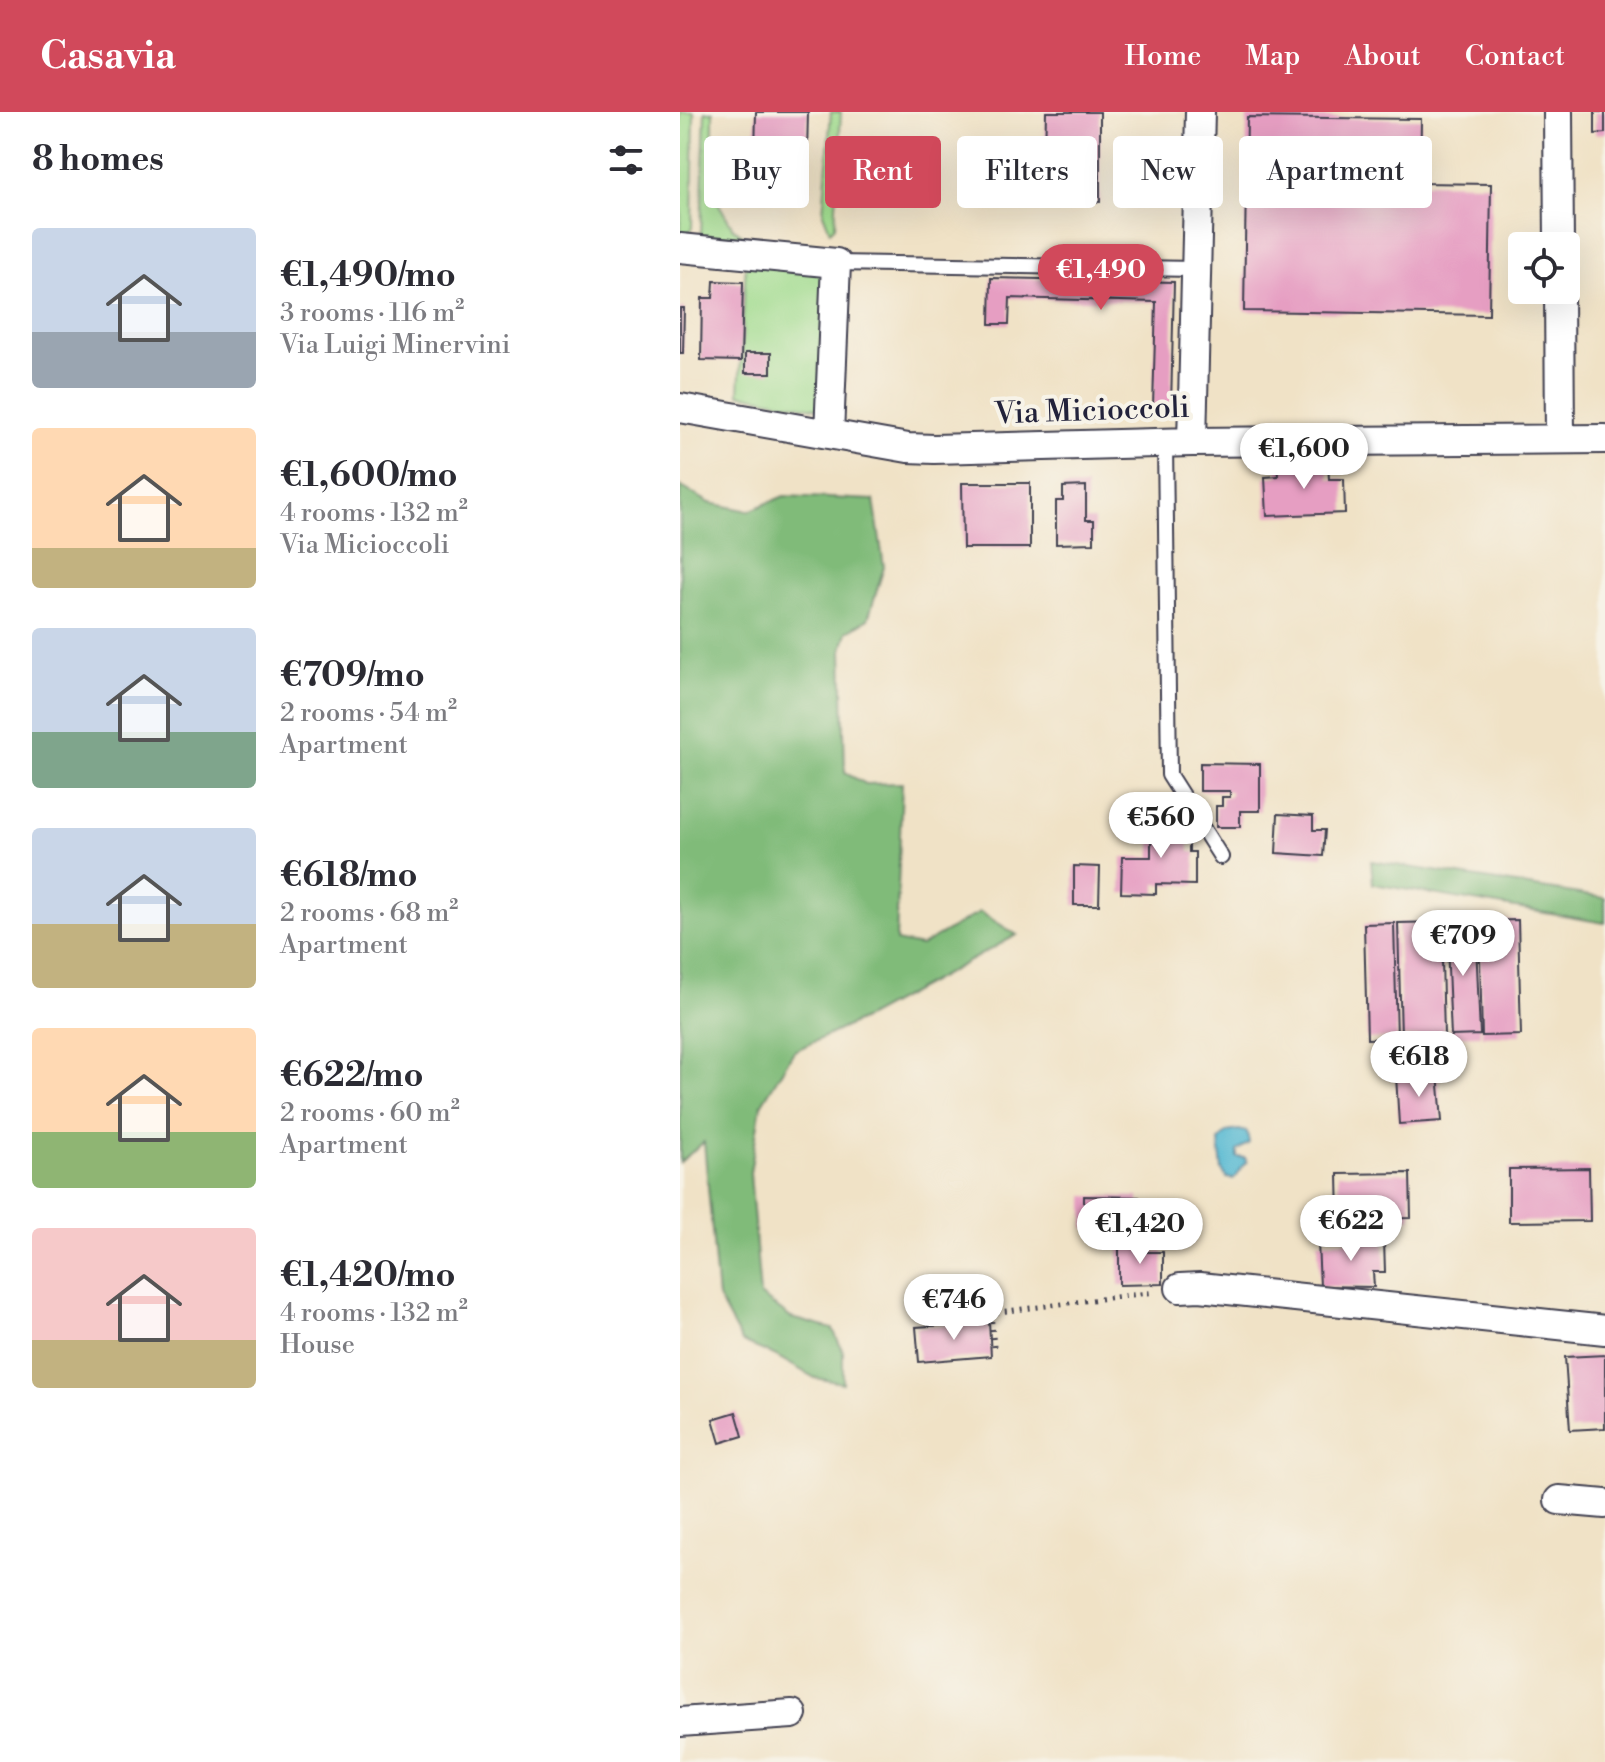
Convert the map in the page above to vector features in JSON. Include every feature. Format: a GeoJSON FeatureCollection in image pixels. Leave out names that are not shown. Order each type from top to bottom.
{"type":"FeatureCollection","features":[{"type":"Feature","properties":{"kind":"street"},"geometry":{"type":"LineString","coordinates":[[1179,442],[1195,269],[1200,112]]}},
{"type":"Feature","properties":{"kind":"street"},"geometry":{"type":"LineString","coordinates":[[1558,112],[1559,232]]}},
{"type":"Feature","properties":{"kind":"street"},"geometry":{"type":"LineString","coordinates":[[680,248],[836,263],[829,434]]}},
{"type":"Feature","properties":{"kind":"street"},"geometry":{"type":"LineString","coordinates":[[1559,304],[1560,439]]}},
{"type":"Feature","properties":{"kind":"street","name":"Via Micioccoli"},"geometry":{"type":"LineString","coordinates":[[680,408],[908,448],[934,449],[1179,442],[1605,439]]}},
{"type":"Feature","properties":{"kind":"street"},"geometry":{"type":"LineString","coordinates":[[1180,1288],[1200,1287],[1605,1330]]}},
{"type":"Feature","properties":{"kind":"street"},"geometry":{"type":"LineString","coordinates":[[1559,1500],[1605,1504]]}},
{"type":"Feature","properties":{"kind":"street"},"geometry":{"type":"LineString","coordinates":[[680,1722],[792,1714]]}},
{"type":"Feature","properties":{"kind":"lane"},"geometry":{"type":"LineString","coordinates":[[836,263],[1195,269]]}},
{"type":"Feature","properties":{"kind":"lane"},"geometry":{"type":"LineString","coordinates":[[1179,442],[1169,775],[1221,857]]}},
{"type":"Feature","properties":{"kind":"path"},"geometry":{"type":"LineString","coordinates":[[994,1347],[991,1313],[1180,1288]]}},
{"type":"Feature","properties":{"kind":"green space"},"geometry":{"type":"Polygon","coordinates":[[[680,112],[694,112],[692,228],[681,241],[680,112]]]}},
{"type":"Feature","properties":{"kind":"green space"},"geometry":{"type":"Polygon","coordinates":[[[705,112],[713,112],[713,136],[704,136],[705,112]]]}},
{"type":"Feature","properties":{"kind":"green space"},"geometry":{"type":"Polygon","coordinates":[[[831,112],[841,112],[840,136],[829,136],[831,112]]]}},
{"type":"Feature","properties":{"kind":"green space"},"geometry":{"type":"Polygon","coordinates":[[[704,143],[704,208],[721,208],[733,228],[748,239],[820,245],[822,253],[701,237],[704,143]]]}},
{"type":"Feature","properties":{"kind":"green space"},"geometry":{"type":"Polygon","coordinates":[[[825,188],[825,208],[836,208],[835,226],[830,231],[823,213],[825,188]]]}},
{"type":"Feature","properties":{"kind":"green space"},"geometry":{"type":"Polygon","coordinates":[[[746,261],[830,268],[825,410],[739,394],[746,261]]]}},
{"type":"Feature","properties":{"kind":"green space"},"geometry":{"type":"Polygon","coordinates":[[[680,486],[710,503],[749,511],[784,496],[874,500],[884,567],[868,619],[847,632],[842,650],[845,773],[866,784],[902,783],[896,941],[921,946],[980,912],[1017,935],[865,1018],[794,1051],[761,1105],[750,1173],[760,1295],[791,1318],[833,1329],[843,1352],[843,1383],[815,1378],[774,1355],[742,1342],[718,1298],[704,1142],[680,1162],[680,486]]]}},
{"type":"Feature","properties":{"kind":"green space"},"geometry":{"type":"Polygon","coordinates":[[[1371,861],[1605,898],[1605,923],[1373,884],[1371,861]]]}},
{"type":"Feature","properties":{"kind":"water"},"geometry":{"type":"Polygon","coordinates":[[[1227,1132],[1247,1132],[1249,1143],[1237,1151],[1237,1157],[1245,1158],[1247,1162],[1233,1179],[1227,1178],[1222,1170],[1219,1141],[1227,1132]]]}},
{"type":"Feature","properties":{"kind":"building"},"geometry":{"type":"Polygon","coordinates":[[[756,112],[808,112],[807,136],[755,136],[756,112]]]}},
{"type":"Feature","properties":{"kind":"building"},"geometry":{"type":"Polygon","coordinates":[[[1046,112],[1100,112],[1100,202],[1097,202],[1097,136],[1045,136],[1046,112]]]}},
{"type":"Feature","properties":{"kind":"building"},"geometry":{"type":"Polygon","coordinates":[[[1595,112],[1605,112],[1605,133],[1595,134],[1595,112]]]}},
{"type":"Feature","properties":{"kind":"building"},"geometry":{"type":"Polygon","coordinates":[[[1247,117],[1421,119],[1421,136],[1247,136],[1247,117]]]}},
{"type":"Feature","properties":{"kind":"building"},"geometry":{"type":"Polygon","coordinates":[[[1432,183],[1491,184],[1489,315],[1244,311],[1246,208],[1432,208],[1432,183]]]}},
{"type":"Feature","properties":{"kind":"building"},"geometry":{"type":"Polygon","coordinates":[[[991,278],[1174,282],[1171,407],[1153,407],[1156,302],[1010,298],[1009,324],[990,324],[991,278]]]}},
{"type":"Feature","properties":{"kind":"building"},"geometry":{"type":"Polygon","coordinates":[[[714,281],[743,282],[741,361],[701,360],[702,298],[713,298],[714,281]]]}},
{"type":"Feature","properties":{"kind":"building"},"geometry":{"type":"Polygon","coordinates":[[[680,308],[684,308],[683,353],[680,353],[680,308]]]}},
{"type":"Feature","properties":{"kind":"building"},"geometry":{"type":"Polygon","coordinates":[[[745,353],[771,353],[771,373],[745,373],[745,353]]]}},
{"type":"Feature","properties":{"kind":"building"},"geometry":{"type":"Polygon","coordinates":[[[1328,464],[1329,479],[1344,479],[1345,513],[1267,516],[1265,477],[1278,476],[1277,465],[1328,464]]]}},
{"type":"Feature","properties":{"kind":"building"},"geometry":{"type":"Polygon","coordinates":[[[962,483],[1030,483],[1030,548],[963,548],[962,483]]]}},
{"type":"Feature","properties":{"kind":"building"},"geometry":{"type":"Polygon","coordinates":[[[1086,486],[1086,520],[1094,520],[1094,543],[1056,544],[1056,501],[1063,501],[1063,487],[1086,486]]]}},
{"type":"Feature","properties":{"kind":"building"},"geometry":{"type":"Polygon","coordinates":[[[1200,763],[1260,764],[1260,811],[1240,811],[1240,827],[1216,827],[1216,806],[1222,806],[1222,797],[1230,797],[1230,791],[1200,791],[1200,763]]]}},
{"type":"Feature","properties":{"kind":"building"},"geometry":{"type":"Polygon","coordinates":[[[1278,814],[1313,816],[1313,830],[1325,830],[1323,856],[1276,853],[1278,814]]]}},
{"type":"Feature","properties":{"kind":"building"},"geometry":{"type":"Polygon","coordinates":[[[1151,818],[1189,819],[1189,852],[1195,852],[1195,885],[1156,884],[1156,894],[1121,893],[1122,857],[1151,857],[1151,818]]]}},
{"type":"Feature","properties":{"kind":"building"},"geometry":{"type":"Polygon","coordinates":[[[1074,866],[1100,867],[1099,905],[1074,905],[1074,866]]]}},
{"type":"Feature","properties":{"kind":"building"},"geometry":{"type":"Polygon","coordinates":[[[1475,920],[1480,1035],[1451,1036],[1446,922],[1475,920]]]}},
{"type":"Feature","properties":{"kind":"building"},"geometry":{"type":"Polygon","coordinates":[[[1518,920],[1521,1035],[1482,1036],[1479,921],[1518,920]]]}},
{"type":"Feature","properties":{"kind":"building"},"geometry":{"type":"Polygon","coordinates":[[[1441,922],[1444,1036],[1401,1037],[1398,923],[1441,922]]]}},
{"type":"Feature","properties":{"kind":"building"},"geometry":{"type":"Polygon","coordinates":[[[1394,923],[1397,1038],[1367,1039],[1364,924],[1394,923]]]}},
{"type":"Feature","properties":{"kind":"building"},"geometry":{"type":"Polygon","coordinates":[[[1438,1073],[1442,1121],[1399,1124],[1396,1076],[1438,1073]]]}},
{"type":"Feature","properties":{"kind":"building"},"geometry":{"type":"Polygon","coordinates":[[[1589,1168],[1590,1221],[1509,1222],[1509,1169],[1589,1168]]]}},
{"type":"Feature","properties":{"kind":"building"},"geometry":{"type":"Polygon","coordinates":[[[1410,1173],[1411,1218],[1339,1219],[1338,1174],[1410,1173]]]}},
{"type":"Feature","properties":{"kind":"building"},"geometry":{"type":"Polygon","coordinates":[[[1084,1196],[1139,1197],[1139,1228],[1084,1228],[1084,1196]]]}},
{"type":"Feature","properties":{"kind":"building"},"geometry":{"type":"Polygon","coordinates":[[[1384,1240],[1385,1272],[1373,1272],[1374,1287],[1320,1286],[1318,1242],[1384,1240]]]}},
{"type":"Feature","properties":{"kind":"building"},"geometry":{"type":"Polygon","coordinates":[[[1119,1245],[1144,1245],[1144,1252],[1163,1252],[1163,1284],[1119,1285],[1119,1245]]]}},
{"type":"Feature","properties":{"kind":"building"},"geometry":{"type":"Polygon","coordinates":[[[989,1322],[991,1356],[919,1362],[916,1327],[989,1322]]]}},
{"type":"Feature","properties":{"kind":"building"},"geometry":{"type":"Polygon","coordinates":[[[1605,1355],[1605,1428],[1570,1430],[1565,1357],[1605,1355]]]}},
{"type":"Feature","properties":{"kind":"building"},"geometry":{"type":"Polygon","coordinates":[[[736,1412],[743,1436],[720,1443],[713,1419],[736,1412]]]}}]}
